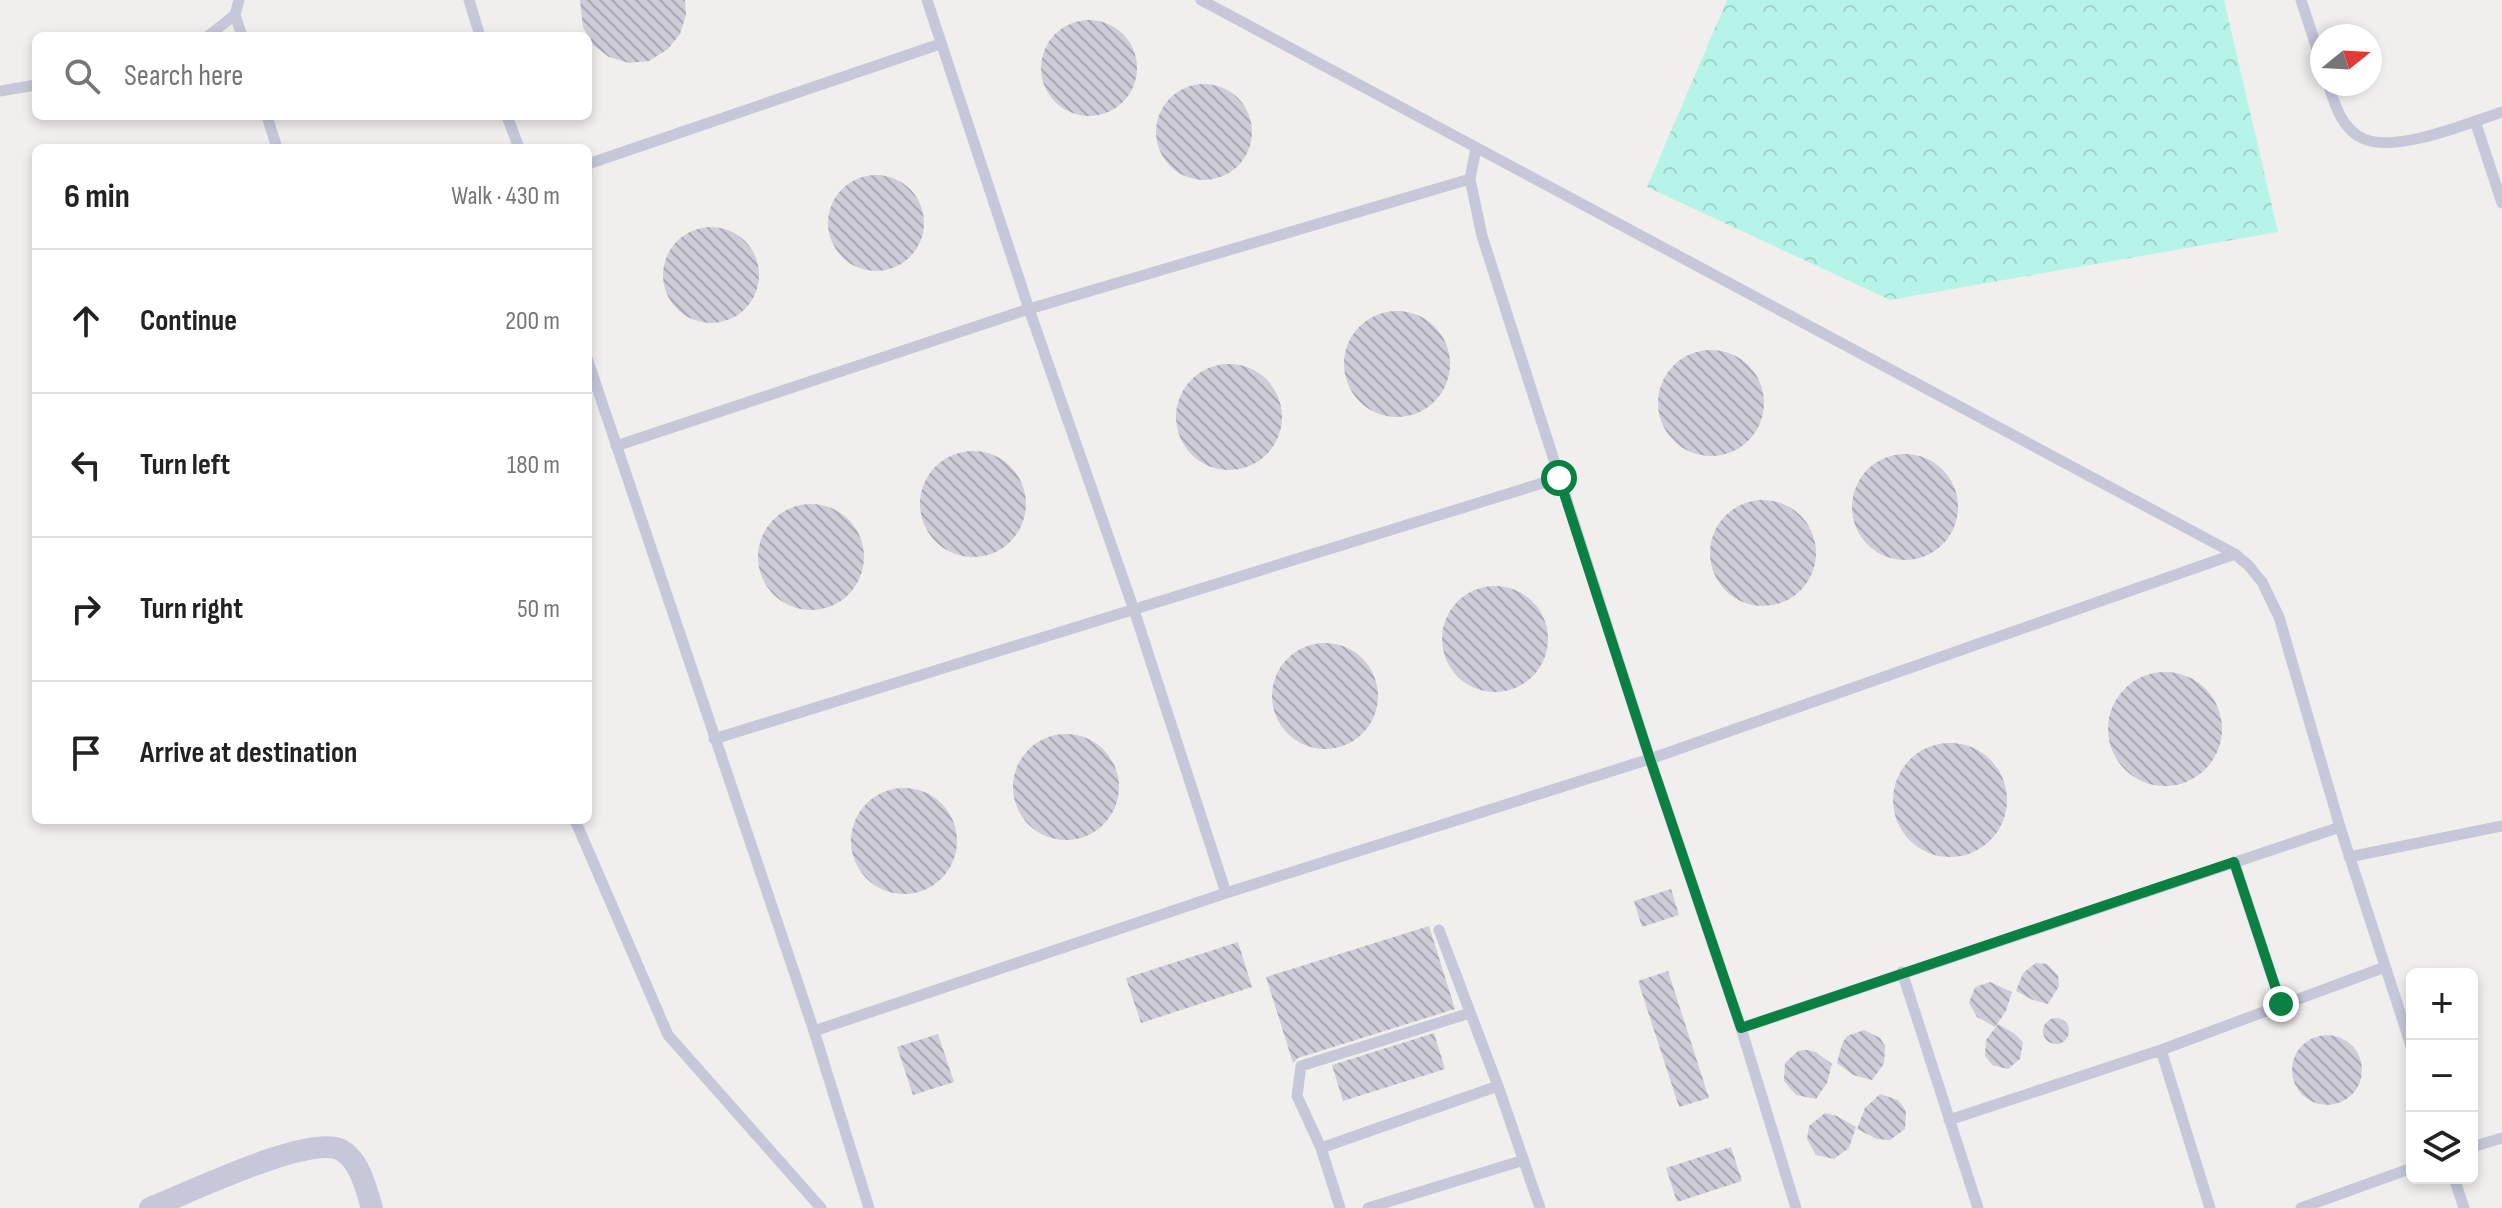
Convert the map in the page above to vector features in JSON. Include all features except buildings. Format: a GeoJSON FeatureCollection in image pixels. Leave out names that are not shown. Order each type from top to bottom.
{"type":"FeatureCollection","features":[{"type":"Feature","properties":{"kind":"street"},"geometry":{"type":"LineString","coordinates":[[150,1208],[291,1151],[327,1146],[343,1150],[358,1167],[372,1208]]}},
{"type":"Feature","properties":{"kind":"lane"},"geometry":{"type":"LineString","coordinates":[[239,0],[235,15],[241,32]]}},
{"type":"Feature","properties":{"kind":"lane"},"geometry":{"type":"LineString","coordinates":[[469,0],[479,32]]}},
{"type":"Feature","properties":{"kind":"lane"},"geometry":{"type":"LineString","coordinates":[[927,0],[1029,309],[1134,610],[1226,893]]}},
{"type":"Feature","properties":{"kind":"lane"},"geometry":{"type":"LineString","coordinates":[[1201,0],[2235,554],[2249,566],[2262,582],[2279,617],[2349,857],[2409,1040]]}},
{"type":"Feature","properties":{"kind":"lane"},"geometry":{"type":"LineString","coordinates":[[2301,0],[2310,27]]}},
{"type":"Feature","properties":{"kind":"lane"},"geometry":{"type":"LineString","coordinates":[[213,32],[235,15]]}},
{"type":"Feature","properties":{"kind":"lane"},"geometry":{"type":"LineString","coordinates":[[592,163],[940,44]]}},
{"type":"Feature","properties":{"kind":"lane"},"geometry":{"type":"LineString","coordinates":[[0,91],[32,86]]}},
{"type":"Feature","properties":{"kind":"lane"},"geometry":{"type":"LineString","coordinates":[[2333,96],[2342,120],[2363,139],[2378,143],[2410,139],[2502,112]]}},
{"type":"Feature","properties":{"kind":"lane"},"geometry":{"type":"LineString","coordinates":[[268,120],[276,144]]}},
{"type":"Feature","properties":{"kind":"lane"},"geometry":{"type":"LineString","coordinates":[[508,120],[518,144]]}},
{"type":"Feature","properties":{"kind":"lane"},"geometry":{"type":"LineString","coordinates":[[2475,121],[2502,203]]}},
{"type":"Feature","properties":{"kind":"lane"},"geometry":{"type":"LineString","coordinates":[[1476,148],[1470,179],[1482,236],[1650,759],[1741,1028],[1796,1208]]}},
{"type":"Feature","properties":{"kind":"lane"},"geometry":{"type":"LineString","coordinates":[[616,446],[1029,309],[1470,179]]}},
{"type":"Feature","properties":{"kind":"lane"},"geometry":{"type":"LineString","coordinates":[[592,373],[814,1031],[869,1208]]}},
{"type":"Feature","properties":{"kind":"lane"},"geometry":{"type":"LineString","coordinates":[[714,739],[1559,478]]}},
{"type":"Feature","properties":{"kind":"lane"},"geometry":{"type":"LineString","coordinates":[[814,1031],[1226,893],[1650,759],[2235,554]]}},
{"type":"Feature","properties":{"kind":"lane"},"geometry":{"type":"LineString","coordinates":[[577,824],[668,1035],[821,1208]]}},
{"type":"Feature","properties":{"kind":"lane"},"geometry":{"type":"LineString","coordinates":[[2349,857],[2502,826]]}},
{"type":"Feature","properties":{"kind":"lane"},"geometry":{"type":"LineString","coordinates":[[1741,1028],[2340,827]]}},
{"type":"Feature","properties":{"kind":"lane"},"geometry":{"type":"LineString","coordinates":[[2234,862],[2281,1004]]}},
{"type":"Feature","properties":{"kind":"lane"},"geometry":{"type":"LineString","coordinates":[[1439,930],[1540,1208]]}},
{"type":"Feature","properties":{"kind":"lane"},"geometry":{"type":"LineString","coordinates":[[1949,1120],[2161,1050],[2385,967]]}},
{"type":"Feature","properties":{"kind":"lane"},"geometry":{"type":"LineString","coordinates":[[1902,972],[1978,1208]]}},
{"type":"Feature","properties":{"kind":"lane"},"geometry":{"type":"LineString","coordinates":[[1340,1208],[1321,1148],[1297,1096],[1301,1066],[1470,1013]]}},
{"type":"Feature","properties":{"kind":"lane"},"geometry":{"type":"LineString","coordinates":[[2161,1050],[2210,1208]]}},
{"type":"Feature","properties":{"kind":"lane"},"geometry":{"type":"LineString","coordinates":[[1321,1148],[1498,1086]]}},
{"type":"Feature","properties":{"kind":"lane"},"geometry":{"type":"LineString","coordinates":[[2478,1145],[2502,1138]]}},
{"type":"Feature","properties":{"kind":"lane"},"geometry":{"type":"LineString","coordinates":[[1368,1208],[1524,1160]]}},
{"type":"Feature","properties":{"kind":"lane"},"geometry":{"type":"LineString","coordinates":[[2301,1208],[2406,1170]]}},
{"type":"Feature","properties":{"kind":"lane"},"geometry":{"type":"LineString","coordinates":[[2456,1184],[2464,1208]]}},
{"type":"Feature","properties":{"kind":"green space"},"geometry":{"type":"Polygon","coordinates":[[[1727,0],[2224,0],[2278,232],[1890,300],[1647,187],[1727,0]]]}},
{"type":"Feature","properties":{"kind":"route"},"geometry":{"type":"LineString","coordinates":[[1559,478],[1741,1028],[2234,862],[2281,1004]]}}]}
